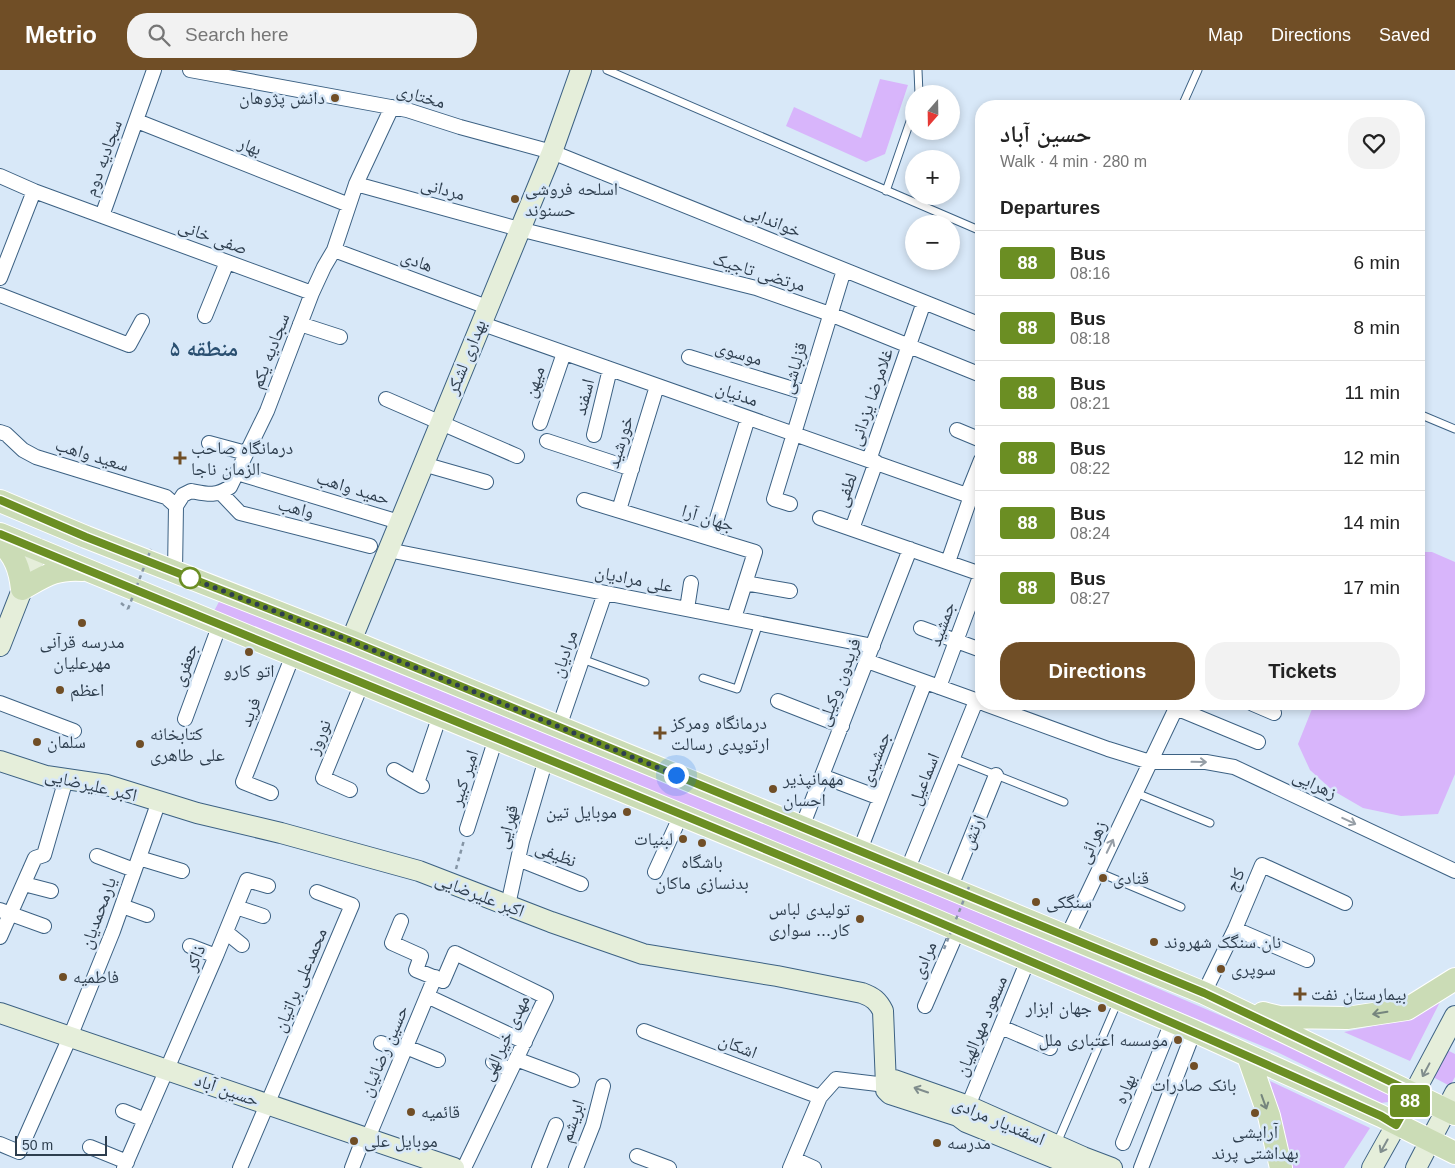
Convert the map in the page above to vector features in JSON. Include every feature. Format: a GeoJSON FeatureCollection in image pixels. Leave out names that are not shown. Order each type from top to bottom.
{"type":"FeatureCollection","features":[{"type":"Feature","properties":{"kind":"main road"},"geometry":{"type":"LineString","coordinates":[[0,500],[86,537],[351,641],[908,871],[959,888],[1067,937],[1204,993],[1414,1093],[1452,1106]]}},
{"type":"Feature","properties":{"kind":"main road"},"geometry":{"type":"LineString","coordinates":[[0,520],[16,526],[22,518],[23,510]]}},
{"type":"Feature","properties":{"kind":"main road"},"geometry":{"type":"LineString","coordinates":[[0,534],[958,930],[1194,1031],[1381,1116],[1455,1153]]}},
{"type":"Feature","properties":{"kind":"main road"},"geometry":{"type":"LineString","coordinates":[[38,549],[65,536],[86,537]]}},
{"type":"Feature","properties":{"kind":"main road"},"geometry":{"type":"LineString","coordinates":[[0,542],[8,549],[20,570],[22,589],[53,572],[68,569],[91,571]]}},
{"type":"Feature","properties":{"kind":"main road"},"geometry":{"type":"LineString","coordinates":[[1235,1007],[1279,1017],[1346,1018],[1407,1009],[1455,979]]}},
{"type":"Feature","properties":{"kind":"main road"},"geometry":{"type":"LineString","coordinates":[[1248,1056],[1270,1116],[1281,1168]]}},
{"type":"Feature","properties":{"kind":"street","name":"سجادیه دوم"},"geometry":{"type":"LineString","coordinates":[[0,176],[34,191],[102,216],[154,70]]}},
{"type":"Feature","properties":{"kind":"street","name":"مختاری"},"geometry":{"type":"LineString","coordinates":[[190,70],[392,107],[552,152]]}},
{"type":"Feature","properties":{"kind":"street","name":"بهداری لشکر"},"geometry":{"type":"LineString","coordinates":[[351,641],[379,548],[399,522],[552,152],[582,71]]}},
{"type":"Feature","properties":{"kind":"street","name":"سجادیه یکم"},"geometry":{"type":"LineString","coordinates":[[221,493],[230,487],[268,411],[312,293],[334,250],[356,184],[392,107]]}},
{"type":"Feature","properties":{"kind":"street","name":"بهار"},"geometry":{"type":"LineString","coordinates":[[137,121],[350,205]]}},
{"type":"Feature","properties":{"kind":"street","name":"خواندابی"},"geometry":{"type":"LineString","coordinates":[[552,152],[975,323]]}},
{"type":"Feature","properties":{"kind":"street","name":"مردانی"},"geometry":{"type":"LineString","coordinates":[[356,184],[519,229]]}},
{"type":"Feature","properties":{"kind":"street"},"geometry":{"type":"LineString","coordinates":[[0,278],[5,253],[34,191]]}},
{"type":"Feature","properties":{"kind":"street","name":"صفی خانی"},"geometry":{"type":"LineString","coordinates":[[102,216],[312,293]]}},
{"type":"Feature","properties":{"kind":"street","name":"مرتضی تاجیک"},"geometry":{"type":"LineString","coordinates":[[519,229],[756,288],[830,314],[975,373]]}},
{"type":"Feature","properties":{"kind":"street","name":"هادی"},"geometry":{"type":"LineString","coordinates":[[334,250],[484,315]]}},
{"type":"Feature","properties":{"kind":"street"},"geometry":{"type":"LineString","coordinates":[[205,316],[227,262]]}},
{"type":"Feature","properties":{"kind":"street","name":"قزلباشی"},"geometry":{"type":"LineString","coordinates":[[790,504],[774,499],[844,270]]}},
{"type":"Feature","properties":{"kind":"street"},"geometry":{"type":"LineString","coordinates":[[0,295],[129,346],[142,321]]}},
{"type":"Feature","properties":{"kind":"street","name":"غلامرضا یزدانی"},"geometry":{"type":"LineString","coordinates":[[872,461],[924,302]]}},
{"type":"Feature","properties":{"kind":"street","name":"مدنیان"},"geometry":{"type":"LineString","coordinates":[[484,315],[564,353],[973,497]]}},
{"type":"Feature","properties":{"kind":"street"},"geometry":{"type":"LineString","coordinates":[[300,324],[340,337]]}},
{"type":"Feature","properties":{"kind":"street","name":"میهن"},"geometry":{"type":"LineString","coordinates":[[540,423],[564,353]]}},
{"type":"Feature","properties":{"kind":"street","name":"موسوی"},"geometry":{"type":"LineString","coordinates":[[689,357],[806,393]]}},
{"type":"Feature","properties":{"kind":"street","name":"اسفند"},"geometry":{"type":"LineString","coordinates":[[594,435],[610,369]]}},
{"type":"Feature","properties":{"kind":"street","name":"خورشید"},"geometry":{"type":"LineString","coordinates":[[619,510],[657,386]]}},
{"type":"Feature","properties":{"kind":"street"},"geometry":{"type":"LineString","coordinates":[[386,399],[518,456]]}},
{"type":"Feature","properties":{"kind":"street"},"geometry":{"type":"LineString","coordinates":[[711,538],[748,418]]}},
{"type":"Feature","properties":{"kind":"street"},"geometry":{"type":"LineString","coordinates":[[957,430],[975,438]]}},
{"type":"Feature","properties":{"kind":"street","name":"سعید واهب"},"geometry":{"type":"LineString","coordinates":[[0,432],[6,434],[22,450],[36,457],[166,497],[176,506]]}},
{"type":"Feature","properties":{"kind":"street"},"geometry":{"type":"LineString","coordinates":[[547,441],[632,469]]}},
{"type":"Feature","properties":{"kind":"street"},"geometry":{"type":"LineString","coordinates":[[209,443],[246,453]]}},
{"type":"Feature","properties":{"kind":"street","name":"لطفی"},"geometry":{"type":"LineString","coordinates":[[852,529],[872,461]]}},
{"type":"Feature","properties":{"kind":"street"},"geometry":{"type":"LineString","coordinates":[[423,464],[486,482]]}},
{"type":"Feature","properties":{"kind":"street","name":"حمید واهب"},"geometry":{"type":"LineString","coordinates":[[237,472],[399,522]]}},
{"type":"Feature","properties":{"kind":"street"},"geometry":{"type":"LineString","coordinates":[[175,572],[176,506],[183,495],[191,491],[211,495],[221,493]]}},
{"type":"Feature","properties":{"kind":"street","name":"واهب"},"geometry":{"type":"LineString","coordinates":[[221,493],[240,513],[379,548]]}},
{"type":"Feature","properties":{"kind":"street"},"geometry":{"type":"LineString","coordinates":[[948,562],[973,497]]}},
{"type":"Feature","properties":{"kind":"street","name":"جهان آرا"},"geometry":{"type":"LineString","coordinates":[[584,500],[755,552],[734,618]]}},
{"type":"Feature","properties":{"kind":"street"},"geometry":{"type":"LineString","coordinates":[[820,518],[975,572]]}},
{"type":"Feature","properties":{"kind":"street","name":"علی مرادیان"},"geometry":{"type":"LineString","coordinates":[[379,548],[873,646]]}},
{"type":"Feature","properties":{"kind":"street"},"geometry":{"type":"LineString","coordinates":[[0,646],[38,549]]}},
{"type":"Feature","properties":{"kind":"street","name":"فریدون وکیلی"},"geometry":{"type":"LineString","coordinates":[[802,827],[910,550]]}},
{"type":"Feature","properties":{"kind":"street"},"geometry":{"type":"LineString","coordinates":[[687,609],[691,583]]}},
{"type":"Feature","properties":{"kind":"street"},"geometry":{"type":"LineString","coordinates":[[745,583],[790,591]]}},
{"type":"Feature","properties":{"kind":"street","name":"جمشید"},"geometry":{"type":"LineString","coordinates":[[940,687],[975,590]]}},
{"type":"Feature","properties":{"kind":"street","name":"مرادیان"},"geometry":{"type":"LineString","coordinates":[[559,727],[605,593]]}},
{"type":"Feature","properties":{"kind":"street","name":"جعفری"},"geometry":{"type":"LineString","coordinates":[[184,719],[220,624]]}},
{"type":"Feature","properties":{"kind":"street"},"geometry":{"type":"LineString","coordinates":[[921,628],[975,648]]}},
{"type":"Feature","properties":{"kind":"street","name":"فرید"},"geometry":{"type":"LineString","coordinates":[[271,794],[242,782],[293,655]]}},
{"type":"Feature","properties":{"kind":"street"},"geometry":{"type":"LineString","coordinates":[[867,661],[975,700]]}},
{"type":"Feature","properties":{"kind":"street","name":"جمشیدی"},"geometry":{"type":"LineString","coordinates":[[860,850],[925,682]]}},
{"type":"Feature","properties":{"kind":"street","name":"نوروز"},"geometry":{"type":"LineString","coordinates":[[350,790],[323,778],[362,683]]}},
{"type":"Feature","properties":{"kind":"street"},"geometry":{"type":"LineString","coordinates":[[778,701],[842,726]]}},
{"type":"Feature","properties":{"kind":"street"},"geometry":{"type":"LineString","coordinates":[[0,703],[74,732]]}},
{"type":"Feature","properties":{"kind":"street","name":"اسماعیل"},"geometry":{"type":"LineString","coordinates":[[908,871],[953,758],[977,710]]}},
{"type":"Feature","properties":{"kind":"street"},"geometry":{"type":"LineString","coordinates":[[1013,710],[1108,749],[1150,762]]}},
{"type":"Feature","properties":{"kind":"street","name":"زهرائی"},"geometry":{"type":"LineString","coordinates":[[1067,937],[1175,710]]}},
{"type":"Feature","properties":{"kind":"street"},"geometry":{"type":"LineString","coordinates":[[1186,710],[1258,742]]}},
{"type":"Feature","properties":{"kind":"street"},"geometry":{"type":"LineString","coordinates":[[1267,710],[1274,713]]}},
{"type":"Feature","properties":{"kind":"street"},"geometry":{"type":"LineString","coordinates":[[394,770],[419,785],[440,716]]}},
{"type":"Feature","properties":{"kind":"street","name":"امیر کبیر"},"geometry":{"type":"LineString","coordinates":[[467,829],[496,738]]}},
{"type":"Feature","properties":{"kind":"street","name":"قهرایی"},"geometry":{"type":"LineString","coordinates":[[508,906],[518,859],[546,759]]}},
{"type":"Feature","properties":{"kind":"street","name":"اکبر علیرضایی"},"geometry":{"type":"LineString","coordinates":[[0,761],[46,776],[107,785],[197,813],[281,832],[410,869],[643,954],[777,976],[872,996],[879,1003],[883,1011],[886,1085]]}},
{"type":"Feature","properties":{"kind":"street","name":"زهرایی"},"geometry":{"type":"LineString","coordinates":[[1150,762],[1206,762],[1234,767],[1455,872]]}},
{"type":"Feature","properties":{"kind":"street","name":"ارتش"},"geometry":{"type":"LineString","coordinates":[[959,888],[996,775]]}},
{"type":"Feature","properties":{"kind":"street"},"geometry":{"type":"LineString","coordinates":[[822,776],[880,798]]}},
{"type":"Feature","properties":{"kind":"street"},"geometry":{"type":"LineString","coordinates":[[0,937],[5,912],[24,884],[35,858],[44,855],[66,779]]}},
{"type":"Feature","properties":{"kind":"street","name":"یارمحمدیان"},"geometry":{"type":"LineString","coordinates":[[0,1144],[19,1152],[70,1037],[122,906],[159,801]]}},
{"type":"Feature","properties":{"kind":"street"},"geometry":{"type":"LineString","coordinates":[[655,872],[681,815]]}},
{"type":"Feature","properties":{"kind":"street"},"geometry":{"type":"LineString","coordinates":[[97,856],[182,871]]}},
{"type":"Feature","properties":{"kind":"street","name":"نظیفی"},"geometry":{"type":"LineString","coordinates":[[518,859],[581,884]]}},
{"type":"Feature","properties":{"kind":"street","name":"کاج"},"geometry":{"type":"LineString","coordinates":[[1204,993],[1235,929],[1262,865],[1345,903]]}},
{"type":"Feature","properties":{"kind":"street","name":"ذاکر"},"geometry":{"type":"LineString","coordinates":[[126,1165],[247,880],[268,886]]}},
{"type":"Feature","properties":{"kind":"street"},"geometry":{"type":"LineString","coordinates":[[24,884],[51,891]]}},
{"type":"Feature","properties":{"kind":"street","name":"محمدعلی براتیان"},"geometry":{"type":"LineString","coordinates":[[267,1104],[352,905],[317,892]]}},
{"type":"Feature","properties":{"kind":"street"},"geometry":{"type":"LineString","coordinates":[[122,906],[148,914]]}},
{"type":"Feature","properties":{"kind":"street"},"geometry":{"type":"LineString","coordinates":[[236,907],[263,916]]}},
{"type":"Feature","properties":{"kind":"street"},"geometry":{"type":"LineString","coordinates":[[5,912],[44,926]]}},
{"type":"Feature","properties":{"kind":"street"},"geometry":{"type":"LineString","coordinates":[[400,921],[392,943],[421,956],[416,970],[435,977]]}},
{"type":"Feature","properties":{"kind":"street"},"geometry":{"type":"LineString","coordinates":[[1235,929],[1307,960]]}},
{"type":"Feature","properties":{"kind":"street","name":"مرادی"},"geometry":{"type":"LineString","coordinates":[[925,1006],[958,930]]}},
{"type":"Feature","properties":{"kind":"street"},"geometry":{"type":"LineString","coordinates":[[226,932],[242,945]]}},
{"type":"Feature","properties":{"kind":"street"},"geometry":{"type":"LineString","coordinates":[[190,946],[216,956]]}},
{"type":"Feature","properties":{"kind":"street","name":"مهدی خیرالهی"},"geometry":{"type":"LineString","coordinates":[[435,977],[443,981],[455,953],[546,997],[464,1168]]}},
{"type":"Feature","properties":{"kind":"street","name":"مسعود مهرالهیان"},"geometry":{"type":"LineString","coordinates":[[968,1106],[1028,960]]}},
{"type":"Feature","properties":{"kind":"street","name":"حسین رضائیان"},"geometry":{"type":"LineString","coordinates":[[352,1168],[405,1050],[435,977]]}},
{"type":"Feature","properties":{"kind":"street"},"geometry":{"type":"LineString","coordinates":[[427,996],[525,1042]]}},
{"type":"Feature","properties":{"kind":"street","name":"حسین آباد"},"geometry":{"type":"LineString","coordinates":[[0,1013],[454,1168]]}},
{"type":"Feature","properties":{"kind":"street"},"geometry":{"type":"LineString","coordinates":[[1372,1168],[1414,1093],[1449,1042],[1455,1016]]}},
{"type":"Feature","properties":{"kind":"street","name":"بهاره"},"geometry":{"type":"LineString","coordinates":[[1123,1142],[1172,1022]]}},
{"type":"Feature","properties":{"kind":"street"},"geometry":{"type":"LineString","coordinates":[[1001,1027],[1050,1048]]}},
{"type":"Feature","properties":{"kind":"street","name":"اشکان"},"geometry":{"type":"LineString","coordinates":[[644,1030],[820,1097]]}},
{"type":"Feature","properties":{"kind":"street"},"geometry":{"type":"LineString","coordinates":[[1141,1168],[1194,1031]]}},
{"type":"Feature","properties":{"kind":"street"},"geometry":{"type":"LineString","coordinates":[[381,1043],[438,1060]]}},
{"type":"Feature","properties":{"kind":"street"},"geometry":{"type":"LineString","coordinates":[[492,1062],[514,1065],[572,1080]]}},
{"type":"Feature","properties":{"kind":"street","name":"اسفندیار مرادی"},"geometry":{"type":"LineString","coordinates":[[792,1164],[820,1097],[836,1079],[886,1085]]}},
{"type":"Feature","properties":{"kind":"street","name":"اسفندیار مرادی"},"geometry":{"type":"LineString","coordinates":[[886,1085],[889,1081],[894,1080],[968,1106],[1112,1168]]}},
{"type":"Feature","properties":{"kind":"street","name":"اسفندیار مرادی"},"geometry":{"type":"LineString","coordinates":[[886,1085],[886,1090],[890,1094],[958,1116],[966,1122],[1079,1168]]}},
{"type":"Feature","properties":{"kind":"street","name":"ابریشم"},"geometry":{"type":"LineString","coordinates":[[576,1168],[593,1125],[603,1086]]}},
{"type":"Feature","properties":{"kind":"street"},"geometry":{"type":"LineString","coordinates":[[240,1168],[267,1104]]}},
{"type":"Feature","properties":{"kind":"street"},"geometry":{"type":"LineString","coordinates":[[1416,1168],[1429,1141],[1452,1106]]}},
{"type":"Feature","properties":{"kind":"street"},"geometry":{"type":"LineString","coordinates":[[123,1111],[145,1120]]}},
{"type":"Feature","properties":{"kind":"street"},"geometry":{"type":"LineString","coordinates":[[539,1168],[556,1125]]}},
{"type":"Feature","properties":{"kind":"street"},"geometry":{"type":"LineString","coordinates":[[90,1147],[126,1165]]}},
{"type":"Feature","properties":{"kind":"street"},"geometry":{"type":"LineString","coordinates":[[637,1156],[662,1167]]}},
{"type":"Feature","properties":{"kind":"street"},"geometry":{"type":"LineString","coordinates":[[792,1164],[814,1168]]}},
{"type":"Feature","properties":{"kind":"lane"},"geometry":{"type":"LineString","coordinates":[[610,70],[975,228]]}},
{"type":"Feature","properties":{"kind":"lane"},"geometry":{"type":"LineString","coordinates":[[918,70],[918,85]]}},
{"type":"Feature","properties":{"kind":"lane"},"geometry":{"type":"LineString","coordinates":[[1185,100],[1198,70]]}},
{"type":"Feature","properties":{"kind":"lane"},"geometry":{"type":"LineString","coordinates":[[886,191],[905,136]]}},
{"type":"Feature","properties":{"kind":"lane"},"geometry":{"type":"LineString","coordinates":[[1425,416],[1455,429]]}},
{"type":"Feature","properties":{"kind":"lane"},"geometry":{"type":"LineString","coordinates":[[703,678],[737,689],[759,623]]}},
{"type":"Feature","properties":{"kind":"lane"},"geometry":{"type":"LineString","coordinates":[[582,659],[645,682]]}},
{"type":"Feature","properties":{"kind":"lane"},"geometry":{"type":"LineString","coordinates":[[953,758],[1064,802]]}},
{"type":"Feature","properties":{"kind":"lane"},"geometry":{"type":"LineString","coordinates":[[1136,793],[1210,823]]}},
{"type":"Feature","properties":{"kind":"lane"},"geometry":{"type":"LineString","coordinates":[[1098,872],[1181,907]]}},
{"type":"Feature","properties":{"kind":"lane"},"geometry":{"type":"LineString","coordinates":[[1056,1145],[1119,999]]}},
{"type":"Feature","properties":{"kind":"path"},"geometry":{"type":"LineString","coordinates":[[128,609],[151,550]]}},
{"type":"Feature","properties":{"kind":"path"},"geometry":{"type":"LineString","coordinates":[[452,884],[467,829]]}},
{"type":"Feature","properties":{"kind":"path"},"geometry":{"type":"LineString","coordinates":[[944,949],[959,888]]}},
{"type":"Feature","properties":{"kind":"shaded area"},"geometry":{"type":"Polygon","coordinates":[[[880,79],[908,85],[905,85],[905,94],[885,154],[866,162],[786,126],[794,107],[861,138],[880,79]]]}},
{"type":"Feature","properties":{"kind":"shaded area"},"geometry":{"type":"Polygon","coordinates":[[[1425,552],[1432,552],[1455,562],[1455,774],[1438,814],[1401,816],[1363,808],[1332,790],[1310,770],[1298,744],[1312,710],[1425,710],[1425,552]]]}},
{"type":"Feature","properties":{"kind":"shaded area"},"geometry":{"type":"Polygon","coordinates":[[[220,600],[952,901],[1388,1089],[1393,1097],[1388,1102],[1381,1103],[1277,1052],[895,895],[840,868],[479,721],[372,674],[214,611],[220,600]]]}},
{"type":"Feature","properties":{"kind":"shaded area"},"geometry":{"type":"Polygon","coordinates":[[[1440,1002],[1410,1061],[1344,1032],[1416,1015],[1440,1002]]]}},
{"type":"Feature","properties":{"kind":"shaded area"},"geometry":{"type":"Polygon","coordinates":[[[1445,1049],[1455,1054],[1455,1077],[1450,1086],[1431,1076],[1445,1049]]]}},
{"type":"Feature","properties":{"kind":"shaded area"},"geometry":{"type":"Polygon","coordinates":[[[1270,1081],[1370,1128],[1344,1168],[1288,1168],[1282,1126],[1270,1081]]]}},
{"type":"Feature","properties":{"kind":"bus line","name":"88"},"geometry":{"type":"LineString","coordinates":[[0,500],[86,537],[351,641],[1204,993],[1414,1093],[1396,1125],[1381,1116],[1194,1031],[921,914],[0,534]]}},
{"type":"Feature","properties":{"kind":"place","name":"دانش پژوهان"},"geometry":{"type":"Point","coordinates":[335,98]}},
{"type":"Feature","properties":{"kind":"place","name":"اسلحه فروشی حسنوند"},"geometry":{"type":"Point","coordinates":[515,199]}},
{"type":"Feature","properties":{"kind":"place","name":"درمانگاه صاحب الزمان ناجا"},"geometry":{"type":"Point","coordinates":[180,458]}},
{"type":"Feature","properties":{"kind":"place","name":"مدرسه قرآنی مهرعلیان"},"geometry":{"type":"Point","coordinates":[82,623]}},
{"type":"Feature","properties":{"kind":"place","name":"اتو کارو"},"geometry":{"type":"Point","coordinates":[249,652]}},
{"type":"Feature","properties":{"kind":"place","name":"اعظم"},"geometry":{"type":"Point","coordinates":[60,690]}},
{"type":"Feature","properties":{"kind":"place","name":"درمانگاه ومرکز ارتوپدی رسالت"},"geometry":{"type":"Point","coordinates":[660,733]}},
{"type":"Feature","properties":{"kind":"place","name":"سلمان"},"geometry":{"type":"Point","coordinates":[37,742]}},
{"type":"Feature","properties":{"kind":"place","name":"کتابخانه علی طاهری"},"geometry":{"type":"Point","coordinates":[140,744]}},
{"type":"Feature","properties":{"kind":"place","name":"مهمانپذیر احسان"},"geometry":{"type":"Point","coordinates":[773,789]}},
{"type":"Feature","properties":{"kind":"place","name":"موبایل تین"},"geometry":{"type":"Point","coordinates":[627,812]}},
{"type":"Feature","properties":{"kind":"place","name":"لبنیات"},"geometry":{"type":"Point","coordinates":[683,839]}},
{"type":"Feature","properties":{"kind":"place","name":"باشگاه بدنسازی ماکان"},"geometry":{"type":"Point","coordinates":[702,843]}},
{"type":"Feature","properties":{"kind":"place","name":"قنادی"},"geometry":{"type":"Point","coordinates":[1103,878]}},
{"type":"Feature","properties":{"kind":"place","name":"سنگکی"},"geometry":{"type":"Point","coordinates":[1036,902]}},
{"type":"Feature","properties":{"kind":"place","name":"تولیدی لباس کار... سواری"},"geometry":{"type":"Point","coordinates":[860,919]}},
{"type":"Feature","properties":{"kind":"place","name":"نان سنگک شهروند"},"geometry":{"type":"Point","coordinates":[1154,942]}},
{"type":"Feature","properties":{"kind":"place","name":"سوپری"},"geometry":{"type":"Point","coordinates":[1221,969]}},
{"type":"Feature","properties":{"kind":"place","name":"فاطمیه"},"geometry":{"type":"Point","coordinates":[63,977]}},
{"type":"Feature","properties":{"kind":"place","name":"بیمارستان نفت"},"geometry":{"type":"Point","coordinates":[1300,994]}},
{"type":"Feature","properties":{"kind":"place","name":"جهان ابزار"},"geometry":{"type":"Point","coordinates":[1102,1008]}},
{"type":"Feature","properties":{"kind":"place","name":"موسسه اعتباری ملل"},"geometry":{"type":"Point","coordinates":[1178,1040]}},
{"type":"Feature","properties":{"kind":"place","name":"بانک صادرات"},"geometry":{"type":"Point","coordinates":[1194,1066]}},
{"type":"Feature","properties":{"kind":"place","name":"قائمیه"},"geometry":{"type":"Point","coordinates":[411,1112]}},
{"type":"Feature","properties":{"kind":"place","name":"آرایشی بهداشتی پرند"},"geometry":{"type":"Point","coordinates":[1255,1113]}},
{"type":"Feature","properties":{"kind":"place","name":"موبایل علی"},"geometry":{"type":"Point","coordinates":[354,1141]}},
{"type":"Feature","properties":{"kind":"place","name":"مدرسه"},"geometry":{"type":"Point","coordinates":[937,1143]}},
{"type":"Feature","properties":{"kind":"district","name":"منطقه ۵"},"geometry":{"type":"Point","coordinates":[204,348]}},
{"type":"Feature","properties":{"kind":"route"},"geometry":{"type":"LineString","coordinates":[[190,578],[351,641],[676,775]]}}]}
